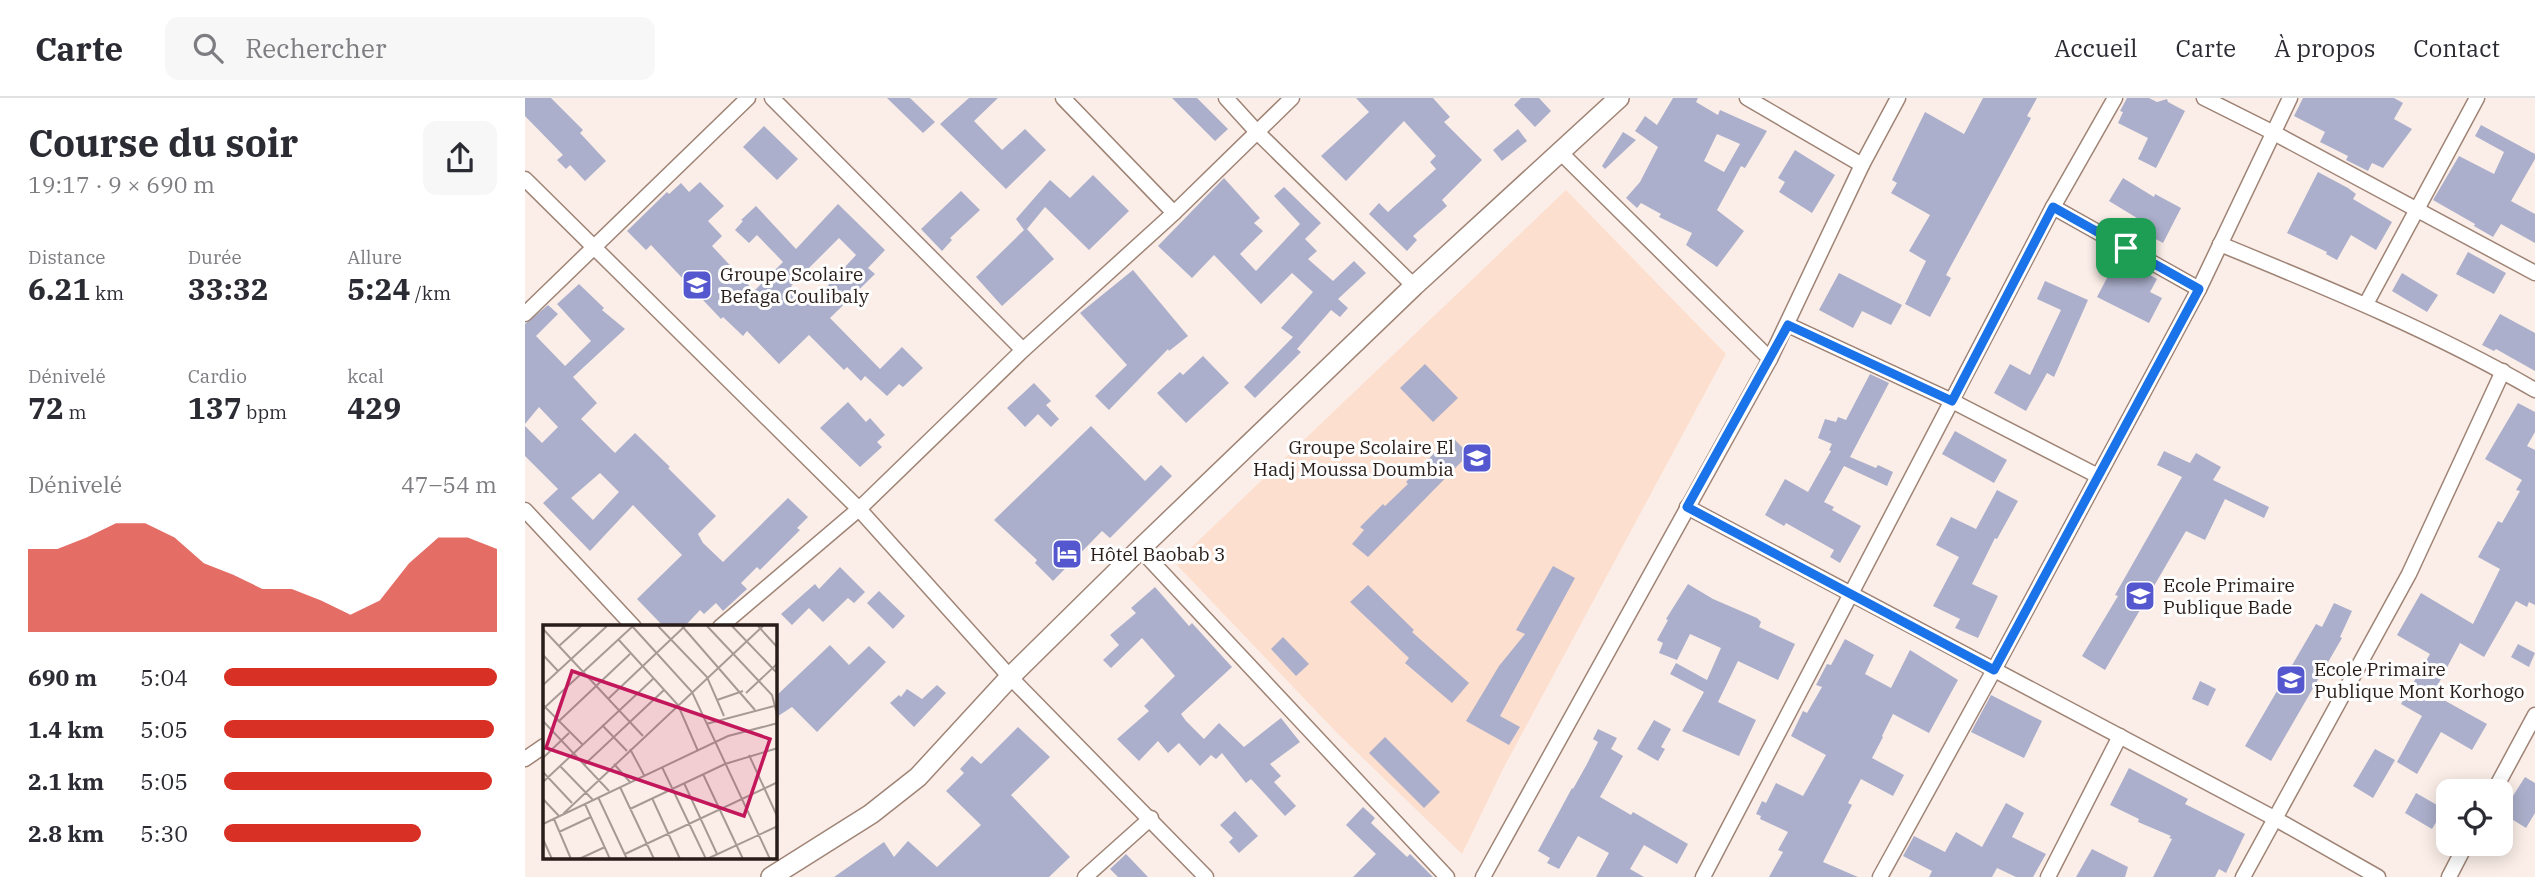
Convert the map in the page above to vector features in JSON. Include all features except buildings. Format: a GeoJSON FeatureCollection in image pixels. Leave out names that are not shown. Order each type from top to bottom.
{"type":"FeatureCollection","features":[{"type":"Feature","properties":{"kind":"street"},"geometry":{"type":"LineString","coordinates":[[525,314],[748,98]]}},
{"type":"Feature","properties":{"kind":"street"},"geometry":{"type":"LineString","coordinates":[[772,98],[1023,350]]}},
{"type":"Feature","properties":{"kind":"street"},"geometry":{"type":"LineString","coordinates":[[1063,98],[1174,213]]}},
{"type":"Feature","properties":{"kind":"street"},"geometry":{"type":"LineString","coordinates":[[1226,98],[1257,132],[1414,286]]}},
{"type":"Feature","properties":{"kind":"street"},"geometry":{"type":"LineString","coordinates":[[722,625],[859,509],[1023,350],[1174,213],[1292,98]]}},
{"type":"Feature","properties":{"kind":"street"},"geometry":{"type":"LineString","coordinates":[[771,877],[871,814],[918,777],[1010,677],[1140,549],[1414,286],[1619,98]]}},
{"type":"Feature","properties":{"kind":"street"},"geometry":{"type":"LineString","coordinates":[[1747,98],[1863,165]]}},
{"type":"Feature","properties":{"kind":"street"},"geometry":{"type":"LineString","coordinates":[[1483,877],[1770,359],[1898,98]]}},
{"type":"Feature","properties":{"kind":"street"},"geometry":{"type":"LineString","coordinates":[[1703,877],[2053,207],[2115,98]]}},
{"type":"Feature","properties":{"kind":"street"},"geometry":{"type":"LineString","coordinates":[[2204,98],[2535,273]]}},
{"type":"Feature","properties":{"kind":"street"},"geometry":{"type":"LineString","coordinates":[[1879,877],[2199,289],[2290,98]]}},
{"type":"Feature","properties":{"kind":"street"},"geometry":{"type":"LineString","coordinates":[[2366,304],[2477,98]]}},
{"type":"Feature","properties":{"kind":"street"},"geometry":{"type":"LineString","coordinates":[[1561,153],[1770,359]]}},
{"type":"Feature","properties":{"kind":"street"},"geometry":{"type":"LineString","coordinates":[[525,179],[859,509],[1010,677],[1206,877]]}},
{"type":"Feature","properties":{"kind":"street"},"geometry":{"type":"LineString","coordinates":[[2053,207],[2199,289]]}},
{"type":"Feature","properties":{"kind":"street"},"geometry":{"type":"LineString","coordinates":[[2220,244],[2366,304],[2503,371],[2535,390]]}},
{"type":"Feature","properties":{"kind":"street"},"geometry":{"type":"LineString","coordinates":[[1788,325],[1952,401],[2098,476]]}},
{"type":"Feature","properties":{"kind":"street"},"geometry":{"type":"LineString","coordinates":[[2243,877],[2409,575],[2503,371]]}},
{"type":"Feature","properties":{"kind":"street"},"geometry":{"type":"LineString","coordinates":[[1687,507],[2274,818],[2378,877]]}},
{"type":"Feature","properties":{"kind":"street"},"geometry":{"type":"LineString","coordinates":[[525,510],[632,625]]}},
{"type":"Feature","properties":{"kind":"street"},"geometry":{"type":"LineString","coordinates":[[1140,549],[1447,877]]}},
{"type":"Feature","properties":{"kind":"street"},"geometry":{"type":"LineString","coordinates":[[2500,779],[2535,715]]}},
{"type":"Feature","properties":{"kind":"street"},"geometry":{"type":"LineString","coordinates":[[2048,877],[2120,736]]}},
{"type":"Feature","properties":{"kind":"street"},"geometry":{"type":"LineString","coordinates":[[525,759],[543,747]]}},
{"type":"Feature","properties":{"kind":"street"},"geometry":{"type":"LineString","coordinates":[[1085,877],[1151,818]]}},
{"type":"Feature","properties":{"kind":"street"},"geometry":{"type":"LineString","coordinates":[[2449,877],[2460,856]]}},
{"type":"Feature","properties":{"kind":"shaded area","name":"Groupe Scolaire El Hadj Moussa Doumbia"},"geometry":{"type":"Polygon","coordinates":[[[1566,190],[1726,354],[1503,769],[1462,854],[1337,733],[1175,563],[1566,190]]]}},
{"type":"Feature","properties":{"kind":"place","name":"Groupe Scolaire Befaga Coulibaly"},"geometry":{"type":"Point","coordinates":[697,285]}},
{"type":"Feature","properties":{"kind":"place","name":"Groupe Scolaire El Hadj Moussa Doumbia"},"geometry":{"type":"Point","coordinates":[1477,458]}},
{"type":"Feature","properties":{"kind":"place","name":"Hôtel Baobab 3"},"geometry":{"type":"Point","coordinates":[1067,554]}},
{"type":"Feature","properties":{"kind":"place","name":"Ecole Primaire Publique Bade"},"geometry":{"type":"Point","coordinates":[2140,596]}},
{"type":"Feature","properties":{"kind":"place","name":"Ecole Primaire Publique Mont Korhogo"},"geometry":{"type":"Point","coordinates":[2291,680]}},
{"type":"Feature","properties":{"kind":"route"},"geometry":{"type":"LineString","coordinates":[[2053,207],[2126,248],[2199,289],[1994,670],[1687,507],[1788,325],[1952,401],[2053,207]]}}]}
